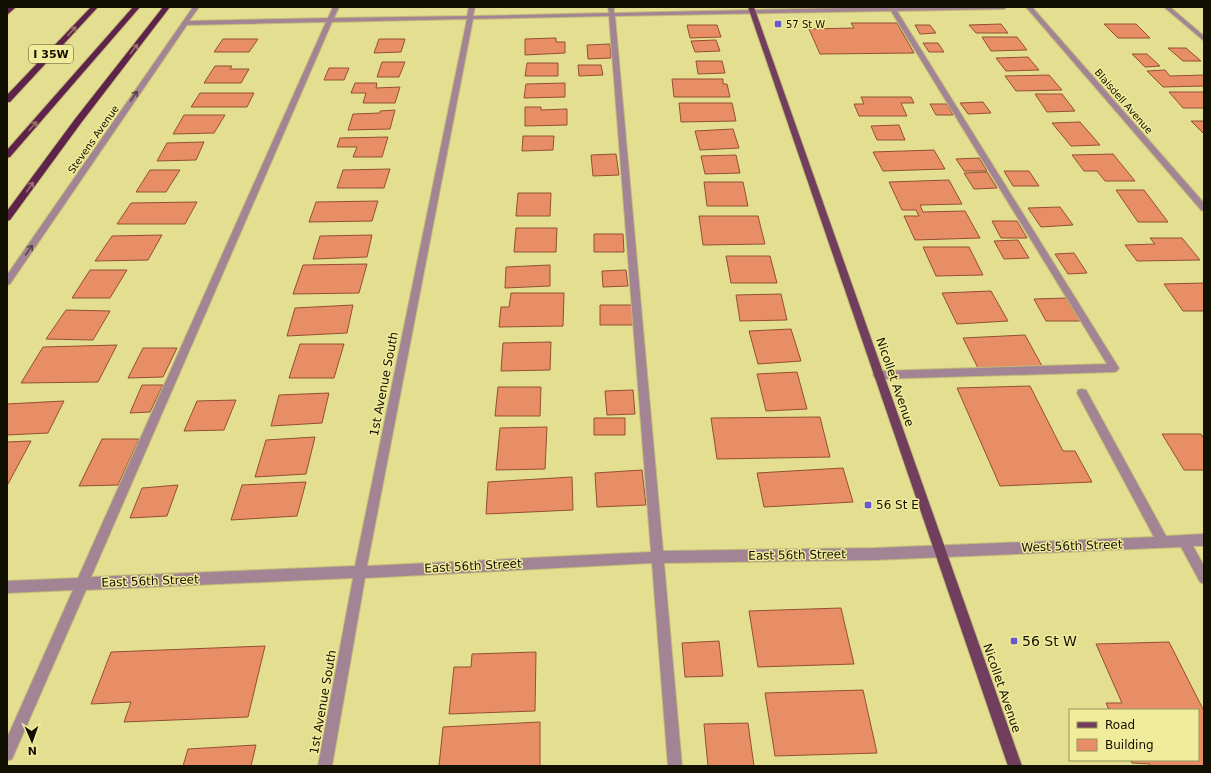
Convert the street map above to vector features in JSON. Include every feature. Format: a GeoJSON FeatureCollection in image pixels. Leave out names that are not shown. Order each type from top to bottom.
{"type":"FeatureCollection","features":[{"type":"Feature","properties":{"kind":"highway"},"geometry":{"type":"LineString","coordinates":[[7,12],[13,7]]}},
{"type":"Feature","properties":{"kind":"highway","name":"I 35W"},"geometry":{"type":"LineString","coordinates":[[7,100],[95,7]]}},
{"type":"Feature","properties":{"kind":"highway"},"geometry":{"type":"LineString","coordinates":[[7,155],[137,7]]}},
{"type":"Feature","properties":{"kind":"highway"},"geometry":{"type":"LineString","coordinates":[[7,218],[78,121],[167,7]]}},
{"type":"Feature","properties":{"kind":"main road","name":"Nicollet Avenue"},"geometry":{"type":"LineString","coordinates":[[752,10],[1015,766]]}},
{"type":"Feature","properties":{"kind":"street","name":"Stevens Avenue"},"geometry":{"type":"LineString","coordinates":[[7,282],[196,7]]}},
{"type":"Feature","properties":{"kind":"street"},"geometry":{"type":"LineString","coordinates":[[7,754],[336,7]]}},
{"type":"Feature","properties":{"kind":"street"},"geometry":{"type":"LineString","coordinates":[[185,23],[330,20],[471,12],[1004,7]]}},
{"type":"Feature","properties":{"kind":"street","name":"Blaisdell Avenue"},"geometry":{"type":"LineString","coordinates":[[1029,7],[1204,208]]}},
{"type":"Feature","properties":{"kind":"street"},"geometry":{"type":"LineString","coordinates":[[1167,7],[1204,39]]}},
{"type":"Feature","properties":{"kind":"street"},"geometry":{"type":"LineString","coordinates":[[878,375],[1114,368],[892,8]]}},
{"type":"Feature","properties":{"kind":"street"},"geometry":{"type":"LineString","coordinates":[[611,11],[675,766]]}},
{"type":"Feature","properties":{"kind":"street","name":"1st Avenue South"},"geometry":{"type":"LineString","coordinates":[[325,766],[360,572],[471,12]]}},
{"type":"Feature","properties":{"kind":"street"},"geometry":{"type":"LineString","coordinates":[[1082,393],[1163,542]]}},
{"type":"Feature","properties":{"kind":"street","name":"West 56th Street"},"geometry":{"type":"LineString","coordinates":[[940,552],[1204,540]]}},
{"type":"Feature","properties":{"kind":"street"},"geometry":{"type":"LineString","coordinates":[[1184,541],[1204,578]]}},
{"type":"Feature","properties":{"kind":"street","name":"East 56th Street"},"geometry":{"type":"LineString","coordinates":[[7,587],[360,572],[657,557],[940,552]]}},
{"type":"Feature","properties":{"kind":"building"},"geometry":{"type":"Polygon","coordinates":[[[851,23],[897,23],[914,53],[820,54],[809,29],[854,28],[851,23]]]}},
{"type":"Feature","properties":{"kind":"building"},"geometry":{"type":"Polygon","coordinates":[[[1001,24],[1008,33],[976,33],[969,25],[1001,24]]]}},
{"type":"Feature","properties":{"kind":"building"},"geometry":{"type":"Polygon","coordinates":[[[1104,24],[1136,24],[1150,38],[1118,38],[1104,24]]]}},
{"type":"Feature","properties":{"kind":"building"},"geometry":{"type":"Polygon","coordinates":[[[687,25],[717,25],[721,37],[690,38],[687,25]]]}},
{"type":"Feature","properties":{"kind":"building"},"geometry":{"type":"Polygon","coordinates":[[[915,25],[930,25],[936,33],[920,34],[915,25]]]}},
{"type":"Feature","properties":{"kind":"building"},"geometry":{"type":"Polygon","coordinates":[[[982,37],[1017,37],[1027,50],[991,51],[982,37]]]}},
{"type":"Feature","properties":{"kind":"building"},"geometry":{"type":"Polygon","coordinates":[[[556,38],[556,42],[565,42],[565,53],[525,55],[525,39],[556,38]]]}},
{"type":"Feature","properties":{"kind":"building"},"geometry":{"type":"Polygon","coordinates":[[[223,39],[258,39],[249,52],[214,52],[223,39]]]}},
{"type":"Feature","properties":{"kind":"building"},"geometry":{"type":"Polygon","coordinates":[[[379,39],[405,39],[401,52],[374,53],[379,39]]]}},
{"type":"Feature","properties":{"kind":"building"},"geometry":{"type":"Polygon","coordinates":[[[716,40],[720,51],[695,52],[691,41],[716,40]]]}},
{"type":"Feature","properties":{"kind":"building"},"geometry":{"type":"Polygon","coordinates":[[[923,43],[938,43],[944,52],[929,52],[923,43]]]}},
{"type":"Feature","properties":{"kind":"building"},"geometry":{"type":"Polygon","coordinates":[[[610,44],[611,58],[588,59],[587,45],[610,44]]]}},
{"type":"Feature","properties":{"kind":"building"},"geometry":{"type":"Polygon","coordinates":[[[1168,48],[1186,48],[1201,61],[1183,61],[1168,48]]]}},
{"type":"Feature","properties":{"kind":"building"},"geometry":{"type":"Polygon","coordinates":[[[1132,54],[1147,54],[1160,66],[1145,67],[1132,54]]]}},
{"type":"Feature","properties":{"kind":"building"},"geometry":{"type":"Polygon","coordinates":[[[1028,57],[1039,70],[1006,71],[996,58],[1028,57]]]}},
{"type":"Feature","properties":{"kind":"building"},"geometry":{"type":"Polygon","coordinates":[[[696,61],[722,61],[725,73],[698,74],[696,61]]]}},
{"type":"Feature","properties":{"kind":"building"},"geometry":{"type":"Polygon","coordinates":[[[382,62],[405,62],[399,77],[377,77],[382,62]]]}},
{"type":"Feature","properties":{"kind":"building"},"geometry":{"type":"Polygon","coordinates":[[[527,63],[558,63],[558,76],[525,76],[527,63]]]}},
{"type":"Feature","properties":{"kind":"building"},"geometry":{"type":"Polygon","coordinates":[[[578,65],[601,65],[603,75],[579,76],[578,65]]]}},
{"type":"Feature","properties":{"kind":"building"},"geometry":{"type":"Polygon","coordinates":[[[215,66],[232,66],[230,69],[249,69],[241,83],[204,83],[215,66]]]}},
{"type":"Feature","properties":{"kind":"building"},"geometry":{"type":"Polygon","coordinates":[[[329,68],[349,68],[344,80],[324,80],[329,68]]]}},
{"type":"Feature","properties":{"kind":"building"},"geometry":{"type":"Polygon","coordinates":[[[1165,70],[1170,76],[1204,75],[1204,86],[1163,87],[1147,71],[1165,70]]]}},
{"type":"Feature","properties":{"kind":"building"},"geometry":{"type":"Polygon","coordinates":[[[1049,75],[1062,90],[1016,91],[1005,76],[1049,75]]]}},
{"type":"Feature","properties":{"kind":"building"},"geometry":{"type":"Polygon","coordinates":[[[672,79],[723,79],[723,84],[727,84],[730,97],[674,97],[672,79]]]}},
{"type":"Feature","properties":{"kind":"building"},"geometry":{"type":"Polygon","coordinates":[[[355,83],[377,83],[376,88],[400,87],[395,103],[363,103],[366,93],[351,93],[355,83]]]}},
{"type":"Feature","properties":{"kind":"building"},"geometry":{"type":"Polygon","coordinates":[[[565,83],[565,97],[524,98],[526,84],[565,83]]]}},
{"type":"Feature","properties":{"kind":"building"},"geometry":{"type":"Polygon","coordinates":[[[1169,92],[1204,92],[1204,108],[1183,108],[1169,92]]]}},
{"type":"Feature","properties":{"kind":"building"},"geometry":{"type":"Polygon","coordinates":[[[200,93],[254,93],[247,107],[191,107],[200,93]]]}},
{"type":"Feature","properties":{"kind":"building"},"geometry":{"type":"Polygon","coordinates":[[[1035,94],[1062,94],[1075,111],[1047,112],[1035,94]]]}},
{"type":"Feature","properties":{"kind":"building"},"geometry":{"type":"Polygon","coordinates":[[[861,97],[911,97],[914,103],[901,103],[907,116],[859,116],[854,104],[864,104],[861,97]]]}},
{"type":"Feature","properties":{"kind":"building"},"geometry":{"type":"Polygon","coordinates":[[[983,102],[991,113],[968,114],[960,103],[983,102]]]}},
{"type":"Feature","properties":{"kind":"building"},"geometry":{"type":"Polygon","coordinates":[[[679,103],[732,103],[736,121],[681,122],[679,103]]]}},
{"type":"Feature","properties":{"kind":"building"},"geometry":{"type":"Polygon","coordinates":[[[930,104],[947,104],[953,115],[936,115],[930,104]]]}},
{"type":"Feature","properties":{"kind":"building"},"geometry":{"type":"Polygon","coordinates":[[[525,107],[541,107],[541,110],[567,109],[567,125],[525,126],[525,107]]]}},
{"type":"Feature","properties":{"kind":"building"},"geometry":{"type":"Polygon","coordinates":[[[395,110],[390,129],[348,130],[353,114],[380,113],[380,111],[395,110]]]}},
{"type":"Feature","properties":{"kind":"building"},"geometry":{"type":"Polygon","coordinates":[[[184,115],[225,115],[214,133],[173,134],[184,115]]]}},
{"type":"Feature","properties":{"kind":"building"},"geometry":{"type":"Polygon","coordinates":[[[1191,121],[1204,121],[1204,134],[1191,121]]]}},
{"type":"Feature","properties":{"kind":"building"},"geometry":{"type":"Polygon","coordinates":[[[1080,122],[1100,145],[1071,146],[1052,123],[1080,122]]]}},
{"type":"Feature","properties":{"kind":"building"},"geometry":{"type":"Polygon","coordinates":[[[899,125],[905,140],[877,140],[871,126],[899,125]]]}},
{"type":"Feature","properties":{"kind":"building"},"geometry":{"type":"Polygon","coordinates":[[[733,129],[739,148],[700,150],[695,131],[733,129]]]}},
{"type":"Feature","properties":{"kind":"building"},"geometry":{"type":"Polygon","coordinates":[[[523,136],[554,136],[553,150],[522,151],[523,136]]]}},
{"type":"Feature","properties":{"kind":"building"},"geometry":{"type":"Polygon","coordinates":[[[388,137],[382,157],[353,157],[357,147],[337,147],[340,138],[388,137]]]}},
{"type":"Feature","properties":{"kind":"building"},"geometry":{"type":"Polygon","coordinates":[[[204,142],[196,160],[157,161],[167,143],[204,142]]]}},
{"type":"Feature","properties":{"kind":"building"},"geometry":{"type":"Polygon","coordinates":[[[934,150],[945,169],[883,171],[873,152],[934,150]]]}},
{"type":"Feature","properties":{"kind":"building"},"geometry":{"type":"Polygon","coordinates":[[[616,154],[619,175],[593,176],[591,155],[616,154]]]}},
{"type":"Feature","properties":{"kind":"building"},"geometry":{"type":"Polygon","coordinates":[[[1113,154],[1135,181],[1105,181],[1097,171],[1084,171],[1072,155],[1113,154]]]}},
{"type":"Feature","properties":{"kind":"building"},"geometry":{"type":"Polygon","coordinates":[[[736,155],[740,173],[705,174],[701,156],[736,155]]]}},
{"type":"Feature","properties":{"kind":"building"},"geometry":{"type":"Polygon","coordinates":[[[979,158],[987,171],[964,171],[956,159],[979,158]]]}},
{"type":"Feature","properties":{"kind":"building"},"geometry":{"type":"Polygon","coordinates":[[[390,169],[384,188],[337,188],[343,170],[390,169]]]}},
{"type":"Feature","properties":{"kind":"building"},"geometry":{"type":"Polygon","coordinates":[[[150,170],[180,170],[166,192],[136,192],[150,170]]]}},
{"type":"Feature","properties":{"kind":"building"},"geometry":{"type":"Polygon","coordinates":[[[1004,171],[1029,171],[1039,186],[1013,186],[1004,171]]]}},
{"type":"Feature","properties":{"kind":"building"},"geometry":{"type":"Polygon","coordinates":[[[987,172],[997,188],[974,189],[964,173],[987,172]]]}},
{"type":"Feature","properties":{"kind":"building"},"geometry":{"type":"Polygon","coordinates":[[[949,180],[962,204],[920,205],[923,212],[965,211],[980,238],[915,240],[904,216],[919,216],[916,210],[902,210],[889,182],[949,180]]]}},
{"type":"Feature","properties":{"kind":"building"},"geometry":{"type":"Polygon","coordinates":[[[704,182],[743,182],[748,206],[707,206],[704,182]]]}},
{"type":"Feature","properties":{"kind":"building"},"geometry":{"type":"Polygon","coordinates":[[[1116,190],[1144,190],[1168,222],[1138,222],[1116,190]]]}},
{"type":"Feature","properties":{"kind":"building"},"geometry":{"type":"Polygon","coordinates":[[[518,193],[551,193],[550,216],[516,216],[518,193]]]}},
{"type":"Feature","properties":{"kind":"building"},"geometry":{"type":"Polygon","coordinates":[[[378,201],[372,221],[309,222],[316,202],[378,201]]]}},
{"type":"Feature","properties":{"kind":"building"},"geometry":{"type":"Polygon","coordinates":[[[197,202],[185,224],[117,224],[131,203],[197,202]]]}},
{"type":"Feature","properties":{"kind":"building"},"geometry":{"type":"Polygon","coordinates":[[[1060,207],[1073,225],[1041,227],[1028,208],[1060,207]]]}},
{"type":"Feature","properties":{"kind":"building"},"geometry":{"type":"Polygon","coordinates":[[[699,216],[758,216],[765,244],[703,245],[699,216]]]}},
{"type":"Feature","properties":{"kind":"building"},"geometry":{"type":"Polygon","coordinates":[[[992,221],[1017,221],[1027,238],[1001,238],[992,221]]]}},
{"type":"Feature","properties":{"kind":"building"},"geometry":{"type":"Polygon","coordinates":[[[516,228],[557,228],[556,252],[514,252],[516,228]]]}},
{"type":"Feature","properties":{"kind":"building"},"geometry":{"type":"Polygon","coordinates":[[[594,234],[623,234],[624,252],[594,252],[594,234]]]}},
{"type":"Feature","properties":{"kind":"building"},"geometry":{"type":"Polygon","coordinates":[[[162,235],[148,260],[95,261],[112,236],[162,235]]]}},
{"type":"Feature","properties":{"kind":"building"},"geometry":{"type":"Polygon","coordinates":[[[372,235],[367,257],[313,259],[320,236],[372,235]]]}},
{"type":"Feature","properties":{"kind":"building"},"geometry":{"type":"Polygon","coordinates":[[[1150,238],[1182,238],[1200,260],[1137,261],[1125,245],[1155,244],[1150,238]]]}},
{"type":"Feature","properties":{"kind":"building"},"geometry":{"type":"Polygon","coordinates":[[[1018,240],[1029,258],[1004,259],[994,241],[1018,240]]]}},
{"type":"Feature","properties":{"kind":"building"},"geometry":{"type":"Polygon","coordinates":[[[923,247],[969,247],[983,275],[936,276],[923,247]]]}},
{"type":"Feature","properties":{"kind":"building"},"geometry":{"type":"Polygon","coordinates":[[[1074,253],[1087,273],[1068,274],[1055,254],[1074,253]]]}},
{"type":"Feature","properties":{"kind":"building"},"geometry":{"type":"Polygon","coordinates":[[[726,256],[770,256],[777,283],[731,283],[726,256]]]}},
{"type":"Feature","properties":{"kind":"building"},"geometry":{"type":"Polygon","coordinates":[[[367,264],[359,293],[293,294],[303,265],[367,264]]]}},
{"type":"Feature","properties":{"kind":"building"},"geometry":{"type":"Polygon","coordinates":[[[550,265],[550,286],[505,288],[506,267],[550,265]]]}},
{"type":"Feature","properties":{"kind":"building"},"geometry":{"type":"Polygon","coordinates":[[[90,270],[127,270],[110,298],[72,298],[90,270]]]}},
{"type":"Feature","properties":{"kind":"building"},"geometry":{"type":"Polygon","coordinates":[[[626,270],[628,286],[603,287],[602,271],[626,270]]]}},
{"type":"Feature","properties":{"kind":"building"},"geometry":{"type":"Polygon","coordinates":[[[1204,283],[1204,311],[1183,311],[1164,284],[1204,283]]]}},
{"type":"Feature","properties":{"kind":"building"},"geometry":{"type":"Polygon","coordinates":[[[991,291],[1008,321],[957,324],[942,293],[991,291]]]}},
{"type":"Feature","properties":{"kind":"building"},"geometry":{"type":"Polygon","coordinates":[[[511,293],[564,293],[563,326],[499,327],[501,307],[509,307],[511,293]]]}},
{"type":"Feature","properties":{"kind":"building"},"geometry":{"type":"Polygon","coordinates":[[[781,294],[787,320],[740,321],[736,295],[781,294]]]}},
{"type":"Feature","properties":{"kind":"building"},"geometry":{"type":"Polygon","coordinates":[[[1066,298],[1080,321],[1046,321],[1034,299],[1066,298]]]}},
{"type":"Feature","properties":{"kind":"building"},"geometry":{"type":"Polygon","coordinates":[[[353,305],[347,333],[287,336],[295,308],[353,305]]]}},
{"type":"Feature","properties":{"kind":"building"},"geometry":{"type":"Polygon","coordinates":[[[600,305],[632,305],[633,325],[600,325],[600,305]]]}},
{"type":"Feature","properties":{"kind":"building"},"geometry":{"type":"Polygon","coordinates":[[[66,310],[110,311],[93,340],[46,339],[66,310]]]}},
{"type":"Feature","properties":{"kind":"building"},"geometry":{"type":"Polygon","coordinates":[[[791,329],[801,361],[758,364],[749,331],[791,329]]]}},
{"type":"Feature","properties":{"kind":"building"},"geometry":{"type":"Polygon","coordinates":[[[1025,335],[1042,366],[978,368],[963,338],[1025,335]]]}},
{"type":"Feature","properties":{"kind":"building"},"geometry":{"type":"Polygon","coordinates":[[[551,342],[550,370],[501,371],[503,343],[551,342]]]}},
{"type":"Feature","properties":{"kind":"building"},"geometry":{"type":"Polygon","coordinates":[[[300,344],[344,344],[334,378],[289,378],[300,344]]]}},
{"type":"Feature","properties":{"kind":"building"},"geometry":{"type":"Polygon","coordinates":[[[117,345],[98,382],[21,383],[43,347],[117,345]]]}},
{"type":"Feature","properties":{"kind":"building"},"geometry":{"type":"Polygon","coordinates":[[[143,348],[177,348],[163,377],[128,378],[143,348]]]}},
{"type":"Feature","properties":{"kind":"building"},"geometry":{"type":"Polygon","coordinates":[[[797,372],[807,409],[766,411],[757,374],[797,372]]]}},
{"type":"Feature","properties":{"kind":"building"},"geometry":{"type":"Polygon","coordinates":[[[142,385],[163,385],[150,412],[130,413],[142,385]]]}},
{"type":"Feature","properties":{"kind":"building"},"geometry":{"type":"Polygon","coordinates":[[[1030,386],[1063,451],[1075,451],[1092,482],[1000,486],[957,388],[1030,386]]]}},
{"type":"Feature","properties":{"kind":"building"},"geometry":{"type":"Polygon","coordinates":[[[498,387],[541,387],[540,416],[495,416],[498,387]]]}},
{"type":"Feature","properties":{"kind":"building"},"geometry":{"type":"Polygon","coordinates":[[[633,390],[635,414],[607,415],[605,391],[633,390]]]}},
{"type":"Feature","properties":{"kind":"building"},"geometry":{"type":"Polygon","coordinates":[[[329,393],[322,423],[271,426],[279,395],[329,393]]]}},
{"type":"Feature","properties":{"kind":"building"},"geometry":{"type":"Polygon","coordinates":[[[236,400],[224,430],[184,431],[197,401],[236,400]]]}},
{"type":"Feature","properties":{"kind":"building"},"geometry":{"type":"Polygon","coordinates":[[[64,401],[48,433],[7,435],[7,404],[64,401]]]}},
{"type":"Feature","properties":{"kind":"building"},"geometry":{"type":"Polygon","coordinates":[[[820,417],[830,457],[717,459],[711,418],[820,417]]]}},
{"type":"Feature","properties":{"kind":"building"},"geometry":{"type":"Polygon","coordinates":[[[594,418],[625,418],[625,435],[594,435],[594,418]]]}},
{"type":"Feature","properties":{"kind":"building"},"geometry":{"type":"Polygon","coordinates":[[[547,427],[545,469],[496,470],[500,428],[547,427]]]}},
{"type":"Feature","properties":{"kind":"building"},"geometry":{"type":"Polygon","coordinates":[[[1162,434],[1201,434],[1204,439],[1204,470],[1184,470],[1162,434]]]}},
{"type":"Feature","properties":{"kind":"building"},"geometry":{"type":"Polygon","coordinates":[[[315,437],[306,474],[255,477],[266,440],[315,437]]]}},
{"type":"Feature","properties":{"kind":"building"},"geometry":{"type":"Polygon","coordinates":[[[102,439],[139,439],[118,485],[79,486],[102,439]]]}},
{"type":"Feature","properties":{"kind":"building"},"geometry":{"type":"Polygon","coordinates":[[[31,441],[8,484],[7,484],[7,442],[31,441]]]}},
{"type":"Feature","properties":{"kind":"building"},"geometry":{"type":"Polygon","coordinates":[[[843,468],[853,502],[764,507],[757,473],[843,468]]]}},
{"type":"Feature","properties":{"kind":"building"},"geometry":{"type":"Polygon","coordinates":[[[642,470],[646,505],[597,507],[595,473],[642,470]]]}},
{"type":"Feature","properties":{"kind":"building"},"geometry":{"type":"Polygon","coordinates":[[[572,477],[573,510],[486,514],[488,482],[572,477]]]}},
{"type":"Feature","properties":{"kind":"building"},"geometry":{"type":"Polygon","coordinates":[[[306,482],[297,516],[231,520],[242,485],[306,482]]]}},
{"type":"Feature","properties":{"kind":"building"},"geometry":{"type":"Polygon","coordinates":[[[178,485],[167,516],[130,518],[142,488],[178,485]]]}},
{"type":"Feature","properties":{"kind":"building"},"geometry":{"type":"Polygon","coordinates":[[[841,608],[854,664],[758,667],[749,611],[841,608]]]}},
{"type":"Feature","properties":{"kind":"building"},"geometry":{"type":"Polygon","coordinates":[[[719,641],[723,676],[685,677],[682,643],[719,641]]]}},
{"type":"Feature","properties":{"kind":"building"},"geometry":{"type":"Polygon","coordinates":[[[1169,642],[1204,711],[1204,766],[1151,766],[1150,764],[1132,763],[1131,761],[1199,761],[1199,709],[1109,709],[1106,703],[1122,703],[1096,644],[1169,642]]]}},
{"type":"Feature","properties":{"kind":"building"},"geometry":{"type":"Polygon","coordinates":[[[265,646],[248,717],[124,722],[131,702],[91,704],[111,652],[265,646]]]}},
{"type":"Feature","properties":{"kind":"building"},"geometry":{"type":"Polygon","coordinates":[[[536,652],[535,711],[449,714],[454,667],[471,667],[472,654],[536,652]]]}},
{"type":"Feature","properties":{"kind":"building"},"geometry":{"type":"Polygon","coordinates":[[[863,690],[877,753],[775,756],[765,693],[863,690]]]}},
{"type":"Feature","properties":{"kind":"building"},"geometry":{"type":"Polygon","coordinates":[[[540,722],[540,766],[439,766],[443,727],[540,722]]]}},
{"type":"Feature","properties":{"kind":"building"},"geometry":{"type":"Polygon","coordinates":[[[748,723],[754,766],[708,766],[704,724],[748,723]]]}},
{"type":"Feature","properties":{"kind":"building"},"geometry":{"type":"Polygon","coordinates":[[[256,745],[251,766],[183,766],[188,749],[256,745]]]}},
{"type":"Feature","properties":{"kind":"place","name":"57 St W"},"geometry":{"type":"Point","coordinates":[778,24]}},
{"type":"Feature","properties":{"kind":"place","name":"56 St E"},"geometry":{"type":"Point","coordinates":[868,505]}},
{"type":"Feature","properties":{"kind":"place","name":"56 St W"},"geometry":{"type":"Point","coordinates":[1014,641]}}]}
